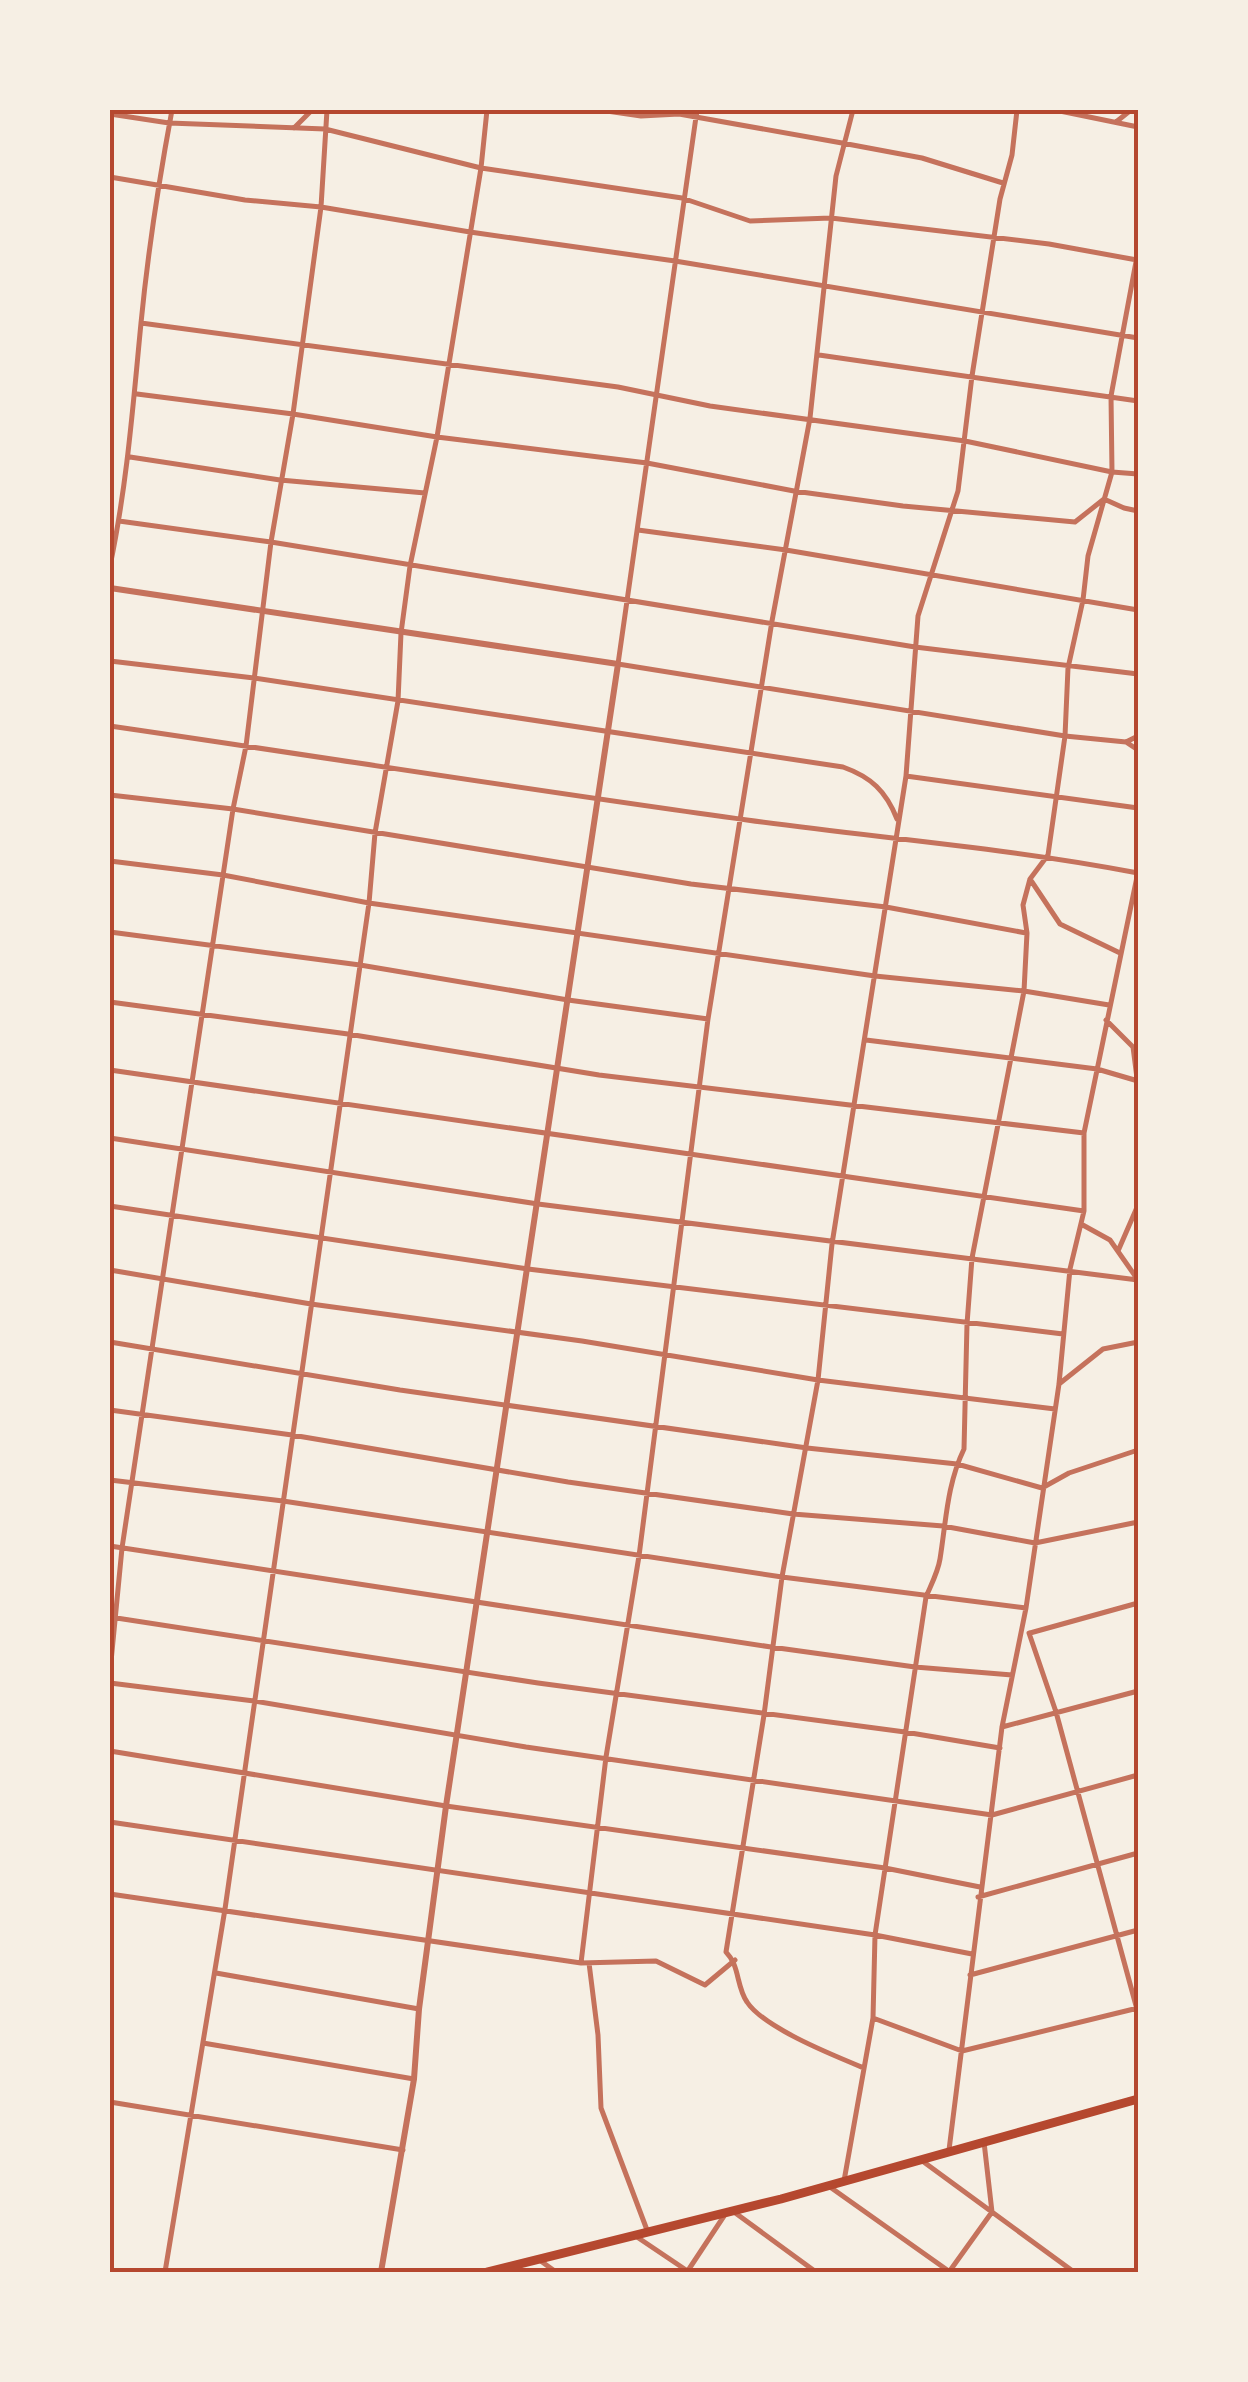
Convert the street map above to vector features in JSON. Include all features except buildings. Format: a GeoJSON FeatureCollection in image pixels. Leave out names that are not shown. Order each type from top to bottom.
{"type":"FeatureCollection","features":[{"type":"Feature","properties":{"kind":"main road"},"geometry":{"type":"LineString","coordinates":[[487,2272],[828,2186],[1138,2099]]}},
{"type":"Feature","properties":{"kind":"street"},"geometry":{"type":"LineString","coordinates":[[110,566],[130,457],[141,324],[172,110]]}},
{"type":"Feature","properties":{"kind":"street"},"geometry":{"type":"LineString","coordinates":[[294,128],[312,110]]}},
{"type":"Feature","properties":{"kind":"street"},"geometry":{"type":"LineString","coordinates":[[110,1672],[122,1548],[233,809],[246,746],[280,480],[294,414],[321,207],[327,110]]}},
{"type":"Feature","properties":{"kind":"street"},"geometry":{"type":"LineString","coordinates":[[165,2272],[225,1909],[369,903],[375,833],[398,701],[401,632],[410,566],[436,437],[481,168],[487,110]]}},
{"type":"Feature","properties":{"kind":"street"},"geometry":{"type":"LineString","coordinates":[[600,110],[641,116],[696,114],[922,158],[1004,183]]}},
{"type":"Feature","properties":{"kind":"street"},"geometry":{"type":"LineString","coordinates":[[646,2230],[601,2108],[598,2036],[585,1963],[590,1894],[606,1757],[640,1556],[708,1019],[794,490],[810,418],[831,218],[842,143],[853,110]]}},
{"type":"Feature","properties":{"kind":"street"},"geometry":{"type":"LineString","coordinates":[[864,2068],[792,2034],[749,2005],[734,1960],[726,1952],[782,1577],[818,1380],[841,1177],[906,776],[918,616],[952,512],[1017,110]]}},
{"type":"Feature","properties":{"kind":"street"},"geometry":{"type":"LineString","coordinates":[[1055,110],[1138,128]]}},
{"type":"Feature","properties":{"kind":"street"},"geometry":{"type":"LineString","coordinates":[[1116,122],[1131,110]]}},
{"type":"Feature","properties":{"kind":"street"},"geometry":{"type":"LineString","coordinates":[[110,114],[169,124],[325,129],[481,168],[682,198],[759,222],[831,218],[1137,260]]}},
{"type":"Feature","properties":{"kind":"street"},"geometry":{"type":"LineString","coordinates":[[380,2272],[414,2079],[446,1806],[559,1067],[696,114]]}},
{"type":"Feature","properties":{"kind":"street"},"geometry":{"type":"LineString","coordinates":[[110,178],[675,261],[1138,338]]}},
{"type":"Feature","properties":{"kind":"street"},"geometry":{"type":"LineString","coordinates":[[844,2181],[873,2018],[874,1934],[926,1597],[940,1563],[942,1526],[956,1464],[964,1449],[966,1324],[972,1258],[1024,991],[1023,904],[1030,879],[1048,856],[1065,736],[1068,668],[1088,556],[1112,472],[1111,396],[1138,251]]}},
{"type":"Feature","properties":{"kind":"street"},"geometry":{"type":"LineString","coordinates":[[141,324],[448,364],[965,441],[1138,474]]}},
{"type":"Feature","properties":{"kind":"street"},"geometry":{"type":"LineString","coordinates":[[818,354],[1138,401]]}},
{"type":"Feature","properties":{"kind":"street"},"geometry":{"type":"LineString","coordinates":[[137,394],[647,463],[794,490],[952,512],[1075,522],[1104,499]]}},
{"type":"Feature","properties":{"kind":"street"},"geometry":{"type":"LineString","coordinates":[[130,457],[280,480],[426,493]]}},
{"type":"Feature","properties":{"kind":"street"},"geometry":{"type":"LineString","coordinates":[[1104,499],[1138,510]]}},
{"type":"Feature","properties":{"kind":"street"},"geometry":{"type":"LineString","coordinates":[[119,521],[271,542],[626,602],[772,621],[915,647],[1138,674]]}},
{"type":"Feature","properties":{"kind":"street"},"geometry":{"type":"LineString","coordinates":[[638,530],[786,550],[1138,610]]}},
{"type":"Feature","properties":{"kind":"street"},"geometry":{"type":"LineString","coordinates":[[110,588],[912,709],[1065,736],[1126,742],[1138,750]]}},
{"type":"Feature","properties":{"kind":"street"},"geometry":{"type":"LineString","coordinates":[[110,661],[254,678],[842,767],[880,787],[898,822]]}},
{"type":"Feature","properties":{"kind":"street"},"geometry":{"type":"LineString","coordinates":[[110,726],[596,800],[896,841],[1048,856],[1138,872],[1084,1133],[1084,1211],[1070,1269],[1055,1409],[1026,1608],[1002,1727],[949,2150]]}},
{"type":"Feature","properties":{"kind":"street"},"geometry":{"type":"LineString","coordinates":[[1126,742],[1138,736]]}},
{"type":"Feature","properties":{"kind":"street"},"geometry":{"type":"LineString","coordinates":[[906,776],[1138,808]]}},
{"type":"Feature","properties":{"kind":"street"},"geometry":{"type":"LineString","coordinates":[[110,795],[233,809],[588,868],[886,907],[1026,933]]}},
{"type":"Feature","properties":{"kind":"street"},"geometry":{"type":"LineString","coordinates":[[110,861],[223,874],[369,903],[876,976],[1024,991],[1110,1005]]}},
{"type":"Feature","properties":{"kind":"street"},"geometry":{"type":"LineString","coordinates":[[1030,879],[1060,924],[1120,952]]}},
{"type":"Feature","properties":{"kind":"street"},"geometry":{"type":"LineString","coordinates":[[110,932],[360,964],[568,1000],[708,1019]]}},
{"type":"Feature","properties":{"kind":"street"},"geometry":{"type":"LineString","coordinates":[[110,1002],[348,1034],[599,1076],[1084,1133]]}},
{"type":"Feature","properties":{"kind":"street"},"geometry":{"type":"LineString","coordinates":[[866,1040],[1097,1069],[1138,1082],[1132,1047],[1106,1020]]}},
{"type":"Feature","properties":{"kind":"street"},"geometry":{"type":"LineString","coordinates":[[110,1070],[1084,1211]]}},
{"type":"Feature","properties":{"kind":"street"},"geometry":{"type":"LineString","coordinates":[[110,1138],[538,1204],[1138,1280]]}},
{"type":"Feature","properties":{"kind":"street"},"geometry":{"type":"LineString","coordinates":[[1118,1251],[1138,1205]]}},
{"type":"Feature","properties":{"kind":"street"},"geometry":{"type":"LineString","coordinates":[[110,1206],[528,1269],[1063,1334]]}},
{"type":"Feature","properties":{"kind":"street"},"geometry":{"type":"LineString","coordinates":[[1081,1224],[1110,1240],[1138,1280]]}},
{"type":"Feature","properties":{"kind":"street"},"geometry":{"type":"LineString","coordinates":[[110,1270],[311,1304],[582,1340],[818,1380],[1055,1409]]}},
{"type":"Feature","properties":{"kind":"street"},"geometry":{"type":"LineString","coordinates":[[110,1342],[301,1375],[807,1448],[956,1464],[1042,1488],[1069,1474],[1138,1450]]}},
{"type":"Feature","properties":{"kind":"street"},"geometry":{"type":"LineString","coordinates":[[1058,1384],[1102,1349],[1138,1342]]}},
{"type":"Feature","properties":{"kind":"street"},"geometry":{"type":"LineString","coordinates":[[110,1410],[793,1514],[942,1526],[1035,1543],[1138,1522]]}},
{"type":"Feature","properties":{"kind":"street"},"geometry":{"type":"LineString","coordinates":[[110,1480],[782,1577],[1026,1608]]}},
{"type":"Feature","properties":{"kind":"street"},"geometry":{"type":"LineString","coordinates":[[110,1546],[915,1668],[1012,1674]]}},
{"type":"Feature","properties":{"kind":"street"},"geometry":{"type":"LineString","coordinates":[[1020,1634],[1138,1604]]}},
{"type":"Feature","properties":{"kind":"street"},"geometry":{"type":"LineString","coordinates":[[113,1617],[1000,1748]]}},
{"type":"Feature","properties":{"kind":"street"},"geometry":{"type":"LineString","coordinates":[[873,2018],[962,2051],[1138,2010],[1056,1712],[1029,1633]]}},
{"type":"Feature","properties":{"kind":"street"},"geometry":{"type":"LineString","coordinates":[[110,1684],[254,1701],[458,1736],[992,1815],[1138,1775]]}},
{"type":"Feature","properties":{"kind":"street"},"geometry":{"type":"LineString","coordinates":[[1002,1727],[1138,1690]]}},
{"type":"Feature","properties":{"kind":"street"},"geometry":{"type":"LineString","coordinates":[[110,1751],[446,1806],[884,1868],[980,1887]]}},
{"type":"Feature","properties":{"kind":"street"},"geometry":{"type":"LineString","coordinates":[[110,1822],[874,1934],[972,1954]]}},
{"type":"Feature","properties":{"kind":"street"},"geometry":{"type":"LineString","coordinates":[[978,1897],[1138,1853]]}},
{"type":"Feature","properties":{"kind":"street"},"geometry":{"type":"LineString","coordinates":[[110,1894],[585,1963],[656,1961],[705,1985],[734,1960]]}},
{"type":"Feature","properties":{"kind":"street"},"geometry":{"type":"LineString","coordinates":[[970,1975],[1138,1930]]}},
{"type":"Feature","properties":{"kind":"street"},"geometry":{"type":"LineString","coordinates":[[214,1972],[420,2009]]}},
{"type":"Feature","properties":{"kind":"street"},"geometry":{"type":"LineString","coordinates":[[203,2043],[414,2079]]}},
{"type":"Feature","properties":{"kind":"street"},"geometry":{"type":"LineString","coordinates":[[110,2102],[403,2150]]}},
{"type":"Feature","properties":{"kind":"street"},"geometry":{"type":"LineString","coordinates":[[828,2186],[950,2272],[992,2212],[984,2140]]}},
{"type":"Feature","properties":{"kind":"street"},"geometry":{"type":"LineString","coordinates":[[920,2159],[1074,2272]]}},
{"type":"Feature","properties":{"kind":"street"},"geometry":{"type":"LineString","coordinates":[[633,2234],[687,2272],[729,2212],[816,2272]]}},
{"type":"Feature","properties":{"kind":"street"},"geometry":{"type":"LineString","coordinates":[[538,2259],[556,2272]]}}]}
